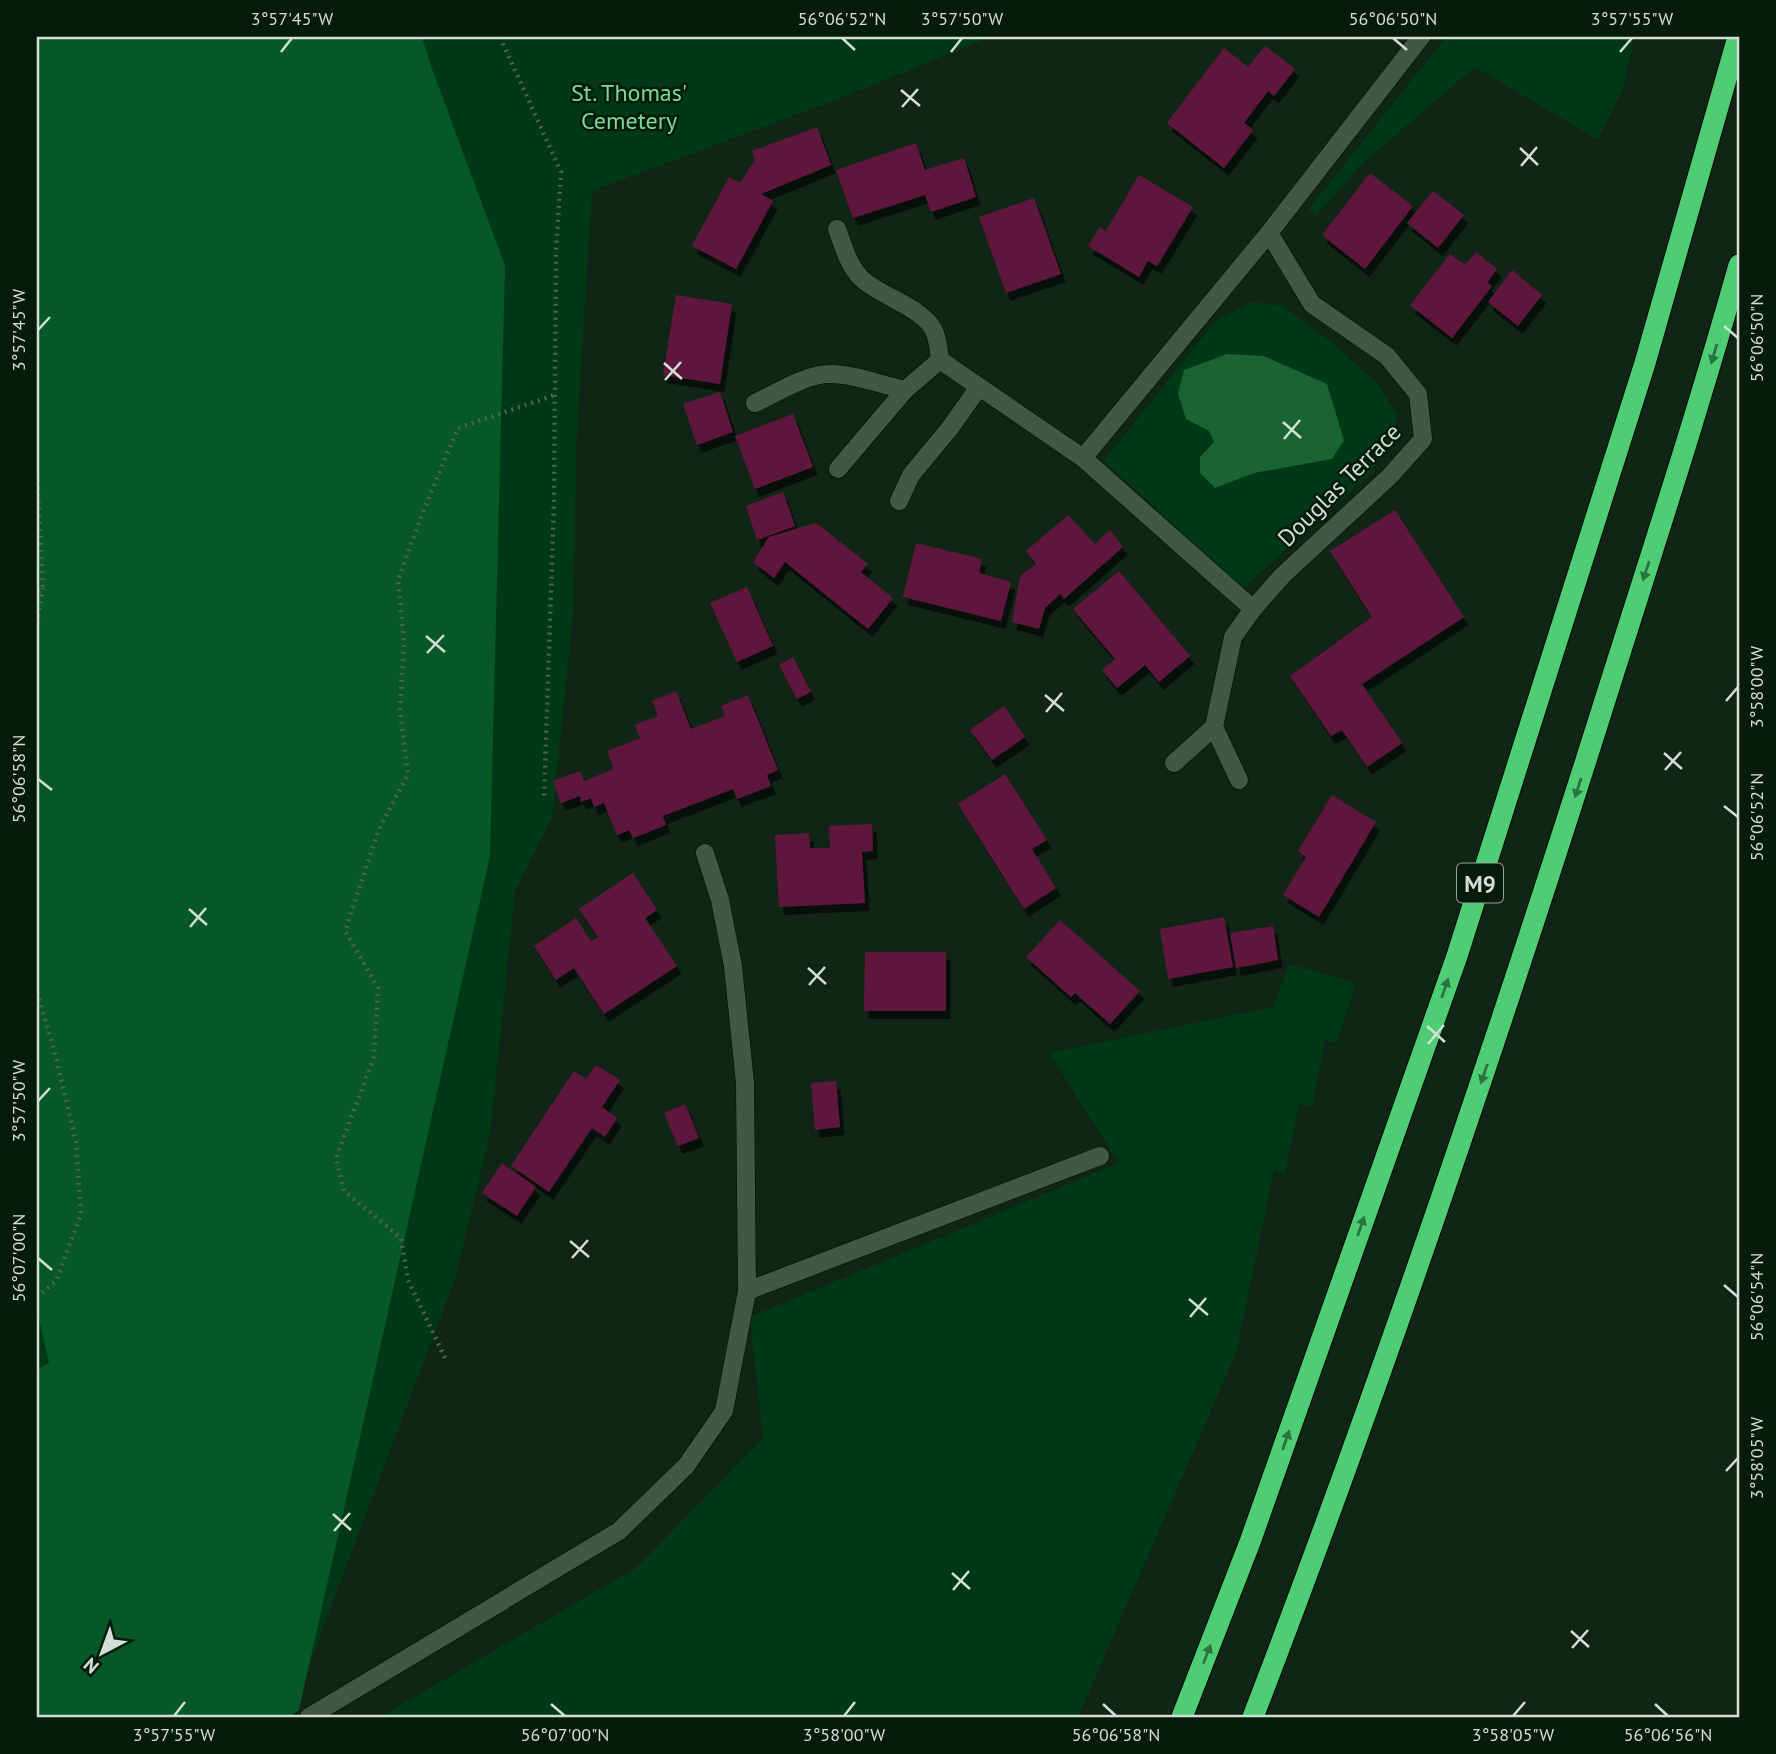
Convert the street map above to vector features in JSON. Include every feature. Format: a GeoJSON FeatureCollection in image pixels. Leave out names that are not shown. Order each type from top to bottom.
{"type":"FeatureCollection","features":[{"type":"Feature","properties":{"kind":"highway","name":"M9"},"geometry":{"type":"LineString","coordinates":[[1182,1717],[1250,1542],[1457,956],[1645,363],[1738,37]]}},
{"type":"Feature","properties":{"kind":"highway"},"geometry":{"type":"LineString","coordinates":[[1253,1717],[1317,1549],[1519,972],[1707,377],[1739,265]]}},
{"type":"Feature","properties":{"kind":"street"},"geometry":{"type":"LineString","coordinates":[[1083,458],[1269,233],[1421,37]]}},
{"type":"Feature","properties":{"kind":"street"},"geometry":{"type":"LineString","coordinates":[[837,229],[849,260],[861,277],[885,295],[918,313],[934,331],[940,360],[1083,458],[1252,609]]}},
{"type":"Feature","properties":{"kind":"street","name":"Douglas Terrace"},"geometry":{"type":"LineString","coordinates":[[1214,727],[1233,637],[1252,609],[1283,575],[1390,476],[1423,439],[1419,394],[1387,356],[1312,304],[1269,233]]}},
{"type":"Feature","properties":{"kind":"street"},"geometry":{"type":"LineString","coordinates":[[838,470],[905,390],[940,360]]}},
{"type":"Feature","properties":{"kind":"street"},"geometry":{"type":"LineString","coordinates":[[755,403],[806,379],[829,374],[855,377],[905,390]]}},
{"type":"Feature","properties":{"kind":"street"},"geometry":{"type":"LineString","coordinates":[[899,501],[911,475],[950,428],[979,387]]}},
{"type":"Feature","properties":{"kind":"street"},"geometry":{"type":"LineString","coordinates":[[1174,763],[1214,727],[1239,780]]}},
{"type":"Feature","properties":{"kind":"street"},"geometry":{"type":"LineString","coordinates":[[309,1717],[619,1531],[686,1466],[724,1411],[747,1292],[745,1083],[733,966],[720,900],[705,853]]}},
{"type":"Feature","properties":{"kind":"street"},"geometry":{"type":"LineString","coordinates":[[747,1292],[1100,1156]]}},
{"type":"Feature","properties":{"kind":"path"},"geometry":{"type":"LineString","coordinates":[[499,37],[561,172],[556,252],[554,502],[544,799]]}},
{"type":"Feature","properties":{"kind":"path"},"geometry":{"type":"LineString","coordinates":[[445,1358],[408,1280],[401,1238],[344,1191],[336,1158],[374,1058],[378,988],[345,931],[379,829],[408,775],[400,710],[404,642],[398,580],[424,509],[458,428],[555,395]]}},
{"type":"Feature","properties":{"kind":"path"},"geometry":{"type":"LineString","coordinates":[[37,472],[43,587],[37,624]]}},
{"type":"Feature","properties":{"kind":"path"},"geometry":{"type":"LineString","coordinates":[[37,593],[43,587]]}},
{"type":"Feature","properties":{"kind":"path"},"geometry":{"type":"LineString","coordinates":[[37,992],[76,1142],[81,1214],[56,1281],[37,1297]]}},
{"type":"Feature","properties":{"kind":"green space","name":"St. Thomas' Cemetery"},"geometry":{"type":"Polygon","coordinates":[[[37,37],[990,37],[846,96],[592,191],[577,430],[573,614],[552,818],[515,891],[490,1134],[455,1279],[295,1702],[37,1717],[37,37]]]}},
{"type":"Feature","properties":{"kind":"green space"},"geometry":{"type":"Polygon","coordinates":[[[1446,37],[1634,37],[1623,89],[1598,140],[1475,67],[1363,163],[1316,216],[1309,209],[1446,37]]]}},
{"type":"Feature","properties":{"kind":"green space"},"geometry":{"type":"Polygon","coordinates":[[[1252,302],[1284,306],[1376,382],[1396,413],[1396,433],[1369,475],[1243,588],[1104,461],[1215,321],[1252,302]]]}},
{"type":"Feature","properties":{"kind":"green space"},"geometry":{"type":"Polygon","coordinates":[[[1289,964],[1356,983],[1336,1044],[1325,1040],[1312,1106],[1299,1104],[1285,1173],[1274,1170],[1236,1353],[1078,1717],[380,1717],[636,1568],[763,1438],[750,1317],[1119,1163],[1049,1053],[1273,1007],[1289,964]]]}},
{"type":"Feature","properties":{"kind":"shaded area"},"geometry":{"type":"Polygon","coordinates":[[[37,37],[422,37],[505,266],[490,856],[299,1710],[289,1717],[37,1717],[37,1370],[49,1363],[37,1310],[37,37]]]}},
{"type":"Feature","properties":{"kind":"shaded area"},"geometry":{"type":"Polygon","coordinates":[[[1227,354],[1264,356],[1327,384],[1344,440],[1332,459],[1254,473],[1215,488],[1200,473],[1200,457],[1214,442],[1209,431],[1186,419],[1178,394],[1184,370],[1227,354]]]}},
{"type":"Feature","properties":{"kind":"building"},"geometry":{"type":"Polygon","coordinates":[[[1265,46],[1295,69],[1274,96],[1268,91],[1244,123],[1253,130],[1224,168],[1167,123],[1224,48],[1248,67],[1265,46]]]}},
{"type":"Feature","properties":{"kind":"building"},"geometry":{"type":"Polygon","coordinates":[[[817,127],[831,165],[761,194],[773,201],[736,269],[692,246],[729,177],[740,183],[755,160],[752,151],[817,127]]]}},
{"type":"Feature","properties":{"kind":"building"},"geometry":{"type":"Polygon","coordinates":[[[916,143],[925,170],[964,158],[976,197],[931,212],[925,195],[853,218],[836,170],[916,143]]]}},
{"type":"Feature","properties":{"kind":"building"},"geometry":{"type":"Polygon","coordinates":[[[1370,173],[1413,206],[1365,269],[1322,235],[1370,173]]]}},
{"type":"Feature","properties":{"kind":"building"},"geometry":{"type":"Polygon","coordinates":[[[1139,175],[1193,207],[1157,266],[1148,261],[1139,277],[1088,246],[1100,227],[1106,231],[1139,175]]]}},
{"type":"Feature","properties":{"kind":"building"},"geometry":{"type":"Polygon","coordinates":[[[1433,191],[1464,215],[1438,248],[1407,223],[1433,191]]]}},
{"type":"Feature","properties":{"kind":"building"},"geometry":{"type":"Polygon","coordinates":[[[1034,198],[1061,274],[1006,293],[979,217],[1034,198]]]}},
{"type":"Feature","properties":{"kind":"building"},"geometry":{"type":"Polygon","coordinates":[[[1476,252],[1497,269],[1487,283],[1492,286],[1452,338],[1410,305],[1450,254],[1465,265],[1476,252]]]}},
{"type":"Feature","properties":{"kind":"building"},"geometry":{"type":"Polygon","coordinates":[[[1512,270],[1542,295],[1518,326],[1488,302],[1512,270]]]}},
{"type":"Feature","properties":{"kind":"building"},"geometry":{"type":"Polygon","coordinates":[[[676,295],[732,304],[720,384],[663,375],[676,295]]]}},
{"type":"Feature","properties":{"kind":"building"},"geometry":{"type":"Polygon","coordinates":[[[720,392],[733,432],[697,445],[683,404],[720,392]]]}},
{"type":"Feature","properties":{"kind":"building"},"geometry":{"type":"Polygon","coordinates":[[[793,414],[813,467],[755,489],[735,436],[793,414]]]}},
{"type":"Feature","properties":{"kind":"building"},"geometry":{"type":"Polygon","coordinates":[[[783,492],[795,526],[757,540],[746,506],[783,492]]]}},
{"type":"Feature","properties":{"kind":"building"},"geometry":{"type":"Polygon","coordinates":[[[1395,510],[1464,617],[1362,684],[1402,743],[1367,767],[1342,730],[1331,736],[1290,676],[1372,617],[1330,551],[1395,510]]]}},
{"type":"Feature","properties":{"kind":"building"},"geometry":{"type":"Polygon","coordinates":[[[1068,515],[1095,544],[1110,530],[1123,547],[1064,599],[1060,594],[1045,608],[1039,629],[1012,622],[1020,576],[1036,564],[1026,551],[1068,515]]]}},
{"type":"Feature","properties":{"kind":"building"},"geometry":{"type":"Polygon","coordinates":[[[816,523],[868,564],[861,572],[893,598],[868,629],[785,562],[774,578],[753,562],[769,537],[816,523]]]}},
{"type":"Feature","properties":{"kind":"building"},"geometry":{"type":"Polygon","coordinates":[[[916,543],[982,559],[979,573],[1011,582],[1001,621],[903,597],[916,543]]]}},
{"type":"Feature","properties":{"kind":"building"},"geometry":{"type":"Polygon","coordinates":[[[1119,571],[1190,656],[1159,682],[1145,665],[1117,688],[1102,670],[1115,659],[1073,609],[1119,571]]]}},
{"type":"Feature","properties":{"kind":"building"},"geometry":{"type":"Polygon","coordinates":[[[747,587],[773,646],[737,662],[710,603],[747,587]]]}},
{"type":"Feature","properties":{"kind":"building"},"geometry":{"type":"Polygon","coordinates":[[[793,657],[811,692],[797,699],[779,665],[793,657]]]}},
{"type":"Feature","properties":{"kind":"building"},"geometry":{"type":"Polygon","coordinates":[[[676,691],[691,729],[725,716],[721,706],[748,695],[778,770],[767,775],[771,786],[737,799],[733,789],[663,816],[666,825],[633,838],[629,830],[617,835],[604,803],[594,807],[591,798],[581,802],[580,796],[561,803],[553,781],[580,771],[584,781],[614,769],[607,751],[640,738],[635,725],[658,716],[652,701],[676,691]]]}},
{"type":"Feature","properties":{"kind":"building"},"geometry":{"type":"Polygon","coordinates":[[[1004,706],[1025,737],[992,760],[970,730],[1004,706]]]}},
{"type":"Feature","properties":{"kind":"building"},"geometry":{"type":"Polygon","coordinates":[[[1005,774],[1047,840],[1032,849],[1056,888],[1024,909],[958,804],[1005,774]]]}},
{"type":"Feature","properties":{"kind":"building"},"geometry":{"type":"Polygon","coordinates":[[[1332,795],[1376,822],[1319,917],[1283,895],[1306,857],[1298,851],[1332,795]]]}},
{"type":"Feature","properties":{"kind":"building"},"geometry":{"type":"Polygon","coordinates":[[[872,824],[873,851],[862,852],[865,903],[779,907],[775,835],[809,833],[810,848],[830,848],[829,826],[872,824]]]}},
{"type":"Feature","properties":{"kind":"building"},"geometry":{"type":"Polygon","coordinates":[[[633,873],[657,910],[645,918],[677,966],[604,1014],[574,968],[556,980],[534,946],[576,918],[591,941],[598,937],[579,909],[633,873]]]}},
{"type":"Feature","properties":{"kind":"building"},"geometry":{"type":"Polygon","coordinates":[[[1224,917],[1233,967],[1168,979],[1160,929],[1224,917]]]}},
{"type":"Feature","properties":{"kind":"building"},"geometry":{"type":"Polygon","coordinates":[[[1060,920],[1140,991],[1110,1024],[1075,993],[1071,997],[1026,957],[1060,920]]]}},
{"type":"Feature","properties":{"kind":"building"},"geometry":{"type":"Polygon","coordinates":[[[1273,926],[1278,960],[1236,968],[1230,933],[1273,926]]]}},
{"type":"Feature","properties":{"kind":"building"},"geometry":{"type":"Polygon","coordinates":[[[865,952],[946,952],[946,1011],[864,1011],[865,952]]]}},
{"type":"Feature","properties":{"kind":"building"},"geometry":{"type":"Polygon","coordinates":[[[596,1065],[620,1080],[602,1107],[617,1118],[605,1137],[592,1128],[549,1192],[511,1166],[574,1071],[586,1079],[596,1065]]]}},
{"type":"Feature","properties":{"kind":"building"},"geometry":{"type":"Polygon","coordinates":[[[836,1081],[840,1127],[815,1130],[811,1083],[836,1081]]]}},
{"type":"Feature","properties":{"kind":"building"},"geometry":{"type":"Polygon","coordinates":[[[685,1104],[699,1138],[678,1146],[664,1113],[685,1104]]]}},
{"type":"Feature","properties":{"kind":"building"},"geometry":{"type":"Polygon","coordinates":[[[502,1163],[536,1187],[517,1216],[482,1193],[502,1163]]]}}]}
